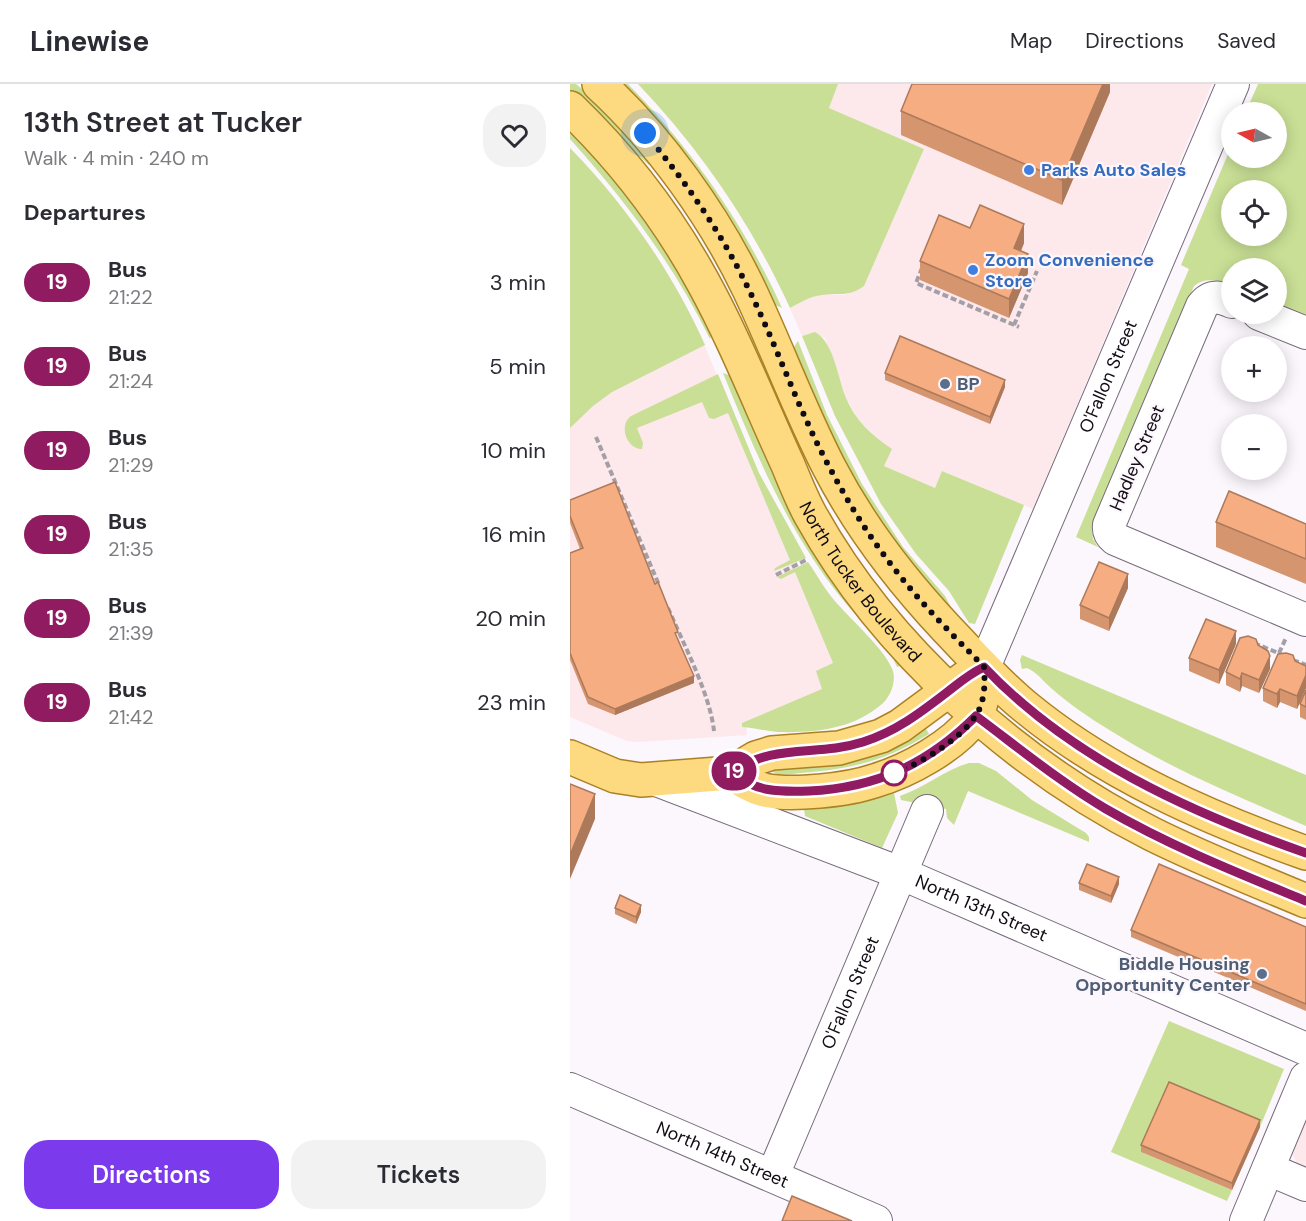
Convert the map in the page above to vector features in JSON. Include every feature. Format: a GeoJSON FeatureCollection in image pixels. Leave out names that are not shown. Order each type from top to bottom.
{"type":"FeatureCollection","features":[{"type":"Feature","properties":{"kind":"main road","name":"North Tucker Boulevard"},"geometry":{"type":"LineString","coordinates":[[599,84],[659,151],[705,213],[748,287],[830,469],[850,505],[906,584],[1026,708],[1084,750],[1174,799],[1306,854]]}},
{"type":"Feature","properties":{"kind":"main road","name":"North Tucker Boulevard"},"geometry":{"type":"LineString","coordinates":[[570,108],[591,128],[633,178],[669,226],[703,282],[810,514],[833,553],[863,594],[948,691],[1028,756],[1105,808],[1150,833],[1199,856],[1306,901]]}},
{"type":"Feature","properties":{"kind":"main road","name":"North 13th Street"},"geometry":{"type":"LineString","coordinates":[[570,757],[615,776],[641,780],[731,773],[756,758],[772,753],[838,748],[881,736],[900,726],[972,673],[984,667]]}},
{"type":"Feature","properties":{"kind":"main road"},"geometry":{"type":"LineString","coordinates":[[731,773],[745,783],[763,790],[779,792],[846,787],[874,782],[927,757],[958,734],[976,716],[985,685],[984,667]]}},
{"type":"Feature","properties":{"kind":"street","name":"O'Fallon Street"},"geometry":{"type":"LineString","coordinates":[[984,667],[1233,84]]}},
{"type":"Feature","properties":{"kind":"street","name":"Hadley Street"},"geometry":{"type":"LineString","coordinates":[[1221,298],[1214,296],[1207,299],[1202,306],[1108,530],[1115,539],[1296,628]]}},
{"type":"Feature","properties":{"kind":"street"},"geometry":{"type":"LineString","coordinates":[[1284,324],[1306,333]]}},
{"type":"Feature","properties":{"kind":"street"},"geometry":{"type":"LineString","coordinates":[[734,346],[768,332]]}},
{"type":"Feature","properties":{"kind":"street","name":"North 13th Street"},"geometry":{"type":"LineString","coordinates":[[654,779],[900,873],[1306,1049]]}},
{"type":"Feature","properties":{"kind":"street","name":"O'Fallon Street"},"geometry":{"type":"LineString","coordinates":[[773,1175],[927,811]]}},
{"type":"Feature","properties":{"kind":"street"},"geometry":{"type":"LineString","coordinates":[[1246,1221],[1306,1078]]}},
{"type":"Feature","properties":{"kind":"street","name":"North 14th Street"},"geometry":{"type":"LineString","coordinates":[[570,1089],[876,1221]]}},
{"type":"Feature","properties":{"kind":"street"},"geometry":{"type":"LineString","coordinates":[[1268,1169],[1306,1185]]}},
{"type":"Feature","properties":{"kind":"path"},"geometry":{"type":"LineString","coordinates":[[924,264],[915,283],[1016,326],[1037,271]]}},
{"type":"Feature","properties":{"kind":"path"},"geometry":{"type":"LineString","coordinates":[[596,437],[663,595]]}},
{"type":"Feature","properties":{"kind":"path"},"geometry":{"type":"LineString","coordinates":[[776,574],[810,558]]}},
{"type":"Feature","properties":{"kind":"path"},"geometry":{"type":"LineString","coordinates":[[667,606],[707,702],[713,718],[714,731]]}},
{"type":"Feature","properties":{"kind":"path"},"geometry":{"type":"LineString","coordinates":[[1279,653],[1296,628]]}},
{"type":"Feature","properties":{"kind":"path"},"geometry":{"type":"LineString","coordinates":[[1249,641],[1306,665]]}},
{"type":"Feature","properties":{"kind":"shaded area"},"geometry":{"type":"Polygon","coordinates":[[[838,84],[1212,84],[1033,509],[943,471],[935,488],[884,466],[891,449],[872,436],[857,417],[846,398],[825,338],[812,333],[802,336],[790,308],[811,297],[824,294],[845,295],[864,286],[924,149],[829,108],[838,84]]]}},
{"type":"Feature","properties":{"kind":"shaded area"},"geometry":{"type":"Polygon","coordinates":[[[697,328],[848,683],[746,727],[747,735],[627,741],[570,717],[570,411],[697,328]]]}},
{"type":"Feature","properties":{"kind":"shaded area"},"geometry":{"type":"Polygon","coordinates":[[[1306,1118],[1306,1167],[1297,1163],[1292,1154],[1306,1118]]]}},
{"type":"Feature","properties":{"kind":"green space"},"geometry":{"type":"Polygon","coordinates":[[[570,84],[576,84],[608,111],[652,162],[649,165],[570,92],[570,84]]]}},
{"type":"Feature","properties":{"kind":"green space"},"geometry":{"type":"Polygon","coordinates":[[[614,84],[628,84],[695,162],[734,218],[782,308],[771,303],[614,84]]]}},
{"type":"Feature","properties":{"kind":"green space"},"geometry":{"type":"Polygon","coordinates":[[[638,84],[838,84],[829,108],[924,149],[864,286],[848,293],[813,297],[790,308],[742,218],[704,162],[638,84]]]}},
{"type":"Feature","properties":{"kind":"green space"},"geometry":{"type":"Polygon","coordinates":[[[1258,84],[1306,84],[1306,319],[1287,310],[1287,258],[1221,258],[1221,283],[1208,280],[1194,286],[1092,532],[1098,547],[1076,537],[1189,269],[1181,265],[1222,168],[1287,168],[1287,102],[1250,102],[1258,84]]]}},
{"type":"Feature","properties":{"kind":"green space"},"geometry":{"type":"Polygon","coordinates":[[[570,125],[652,221],[713,330],[710,339],[681,285],[647,234],[570,139],[570,125]]]}},
{"type":"Feature","properties":{"kind":"green space"},"geometry":{"type":"Polygon","coordinates":[[[570,148],[610,192],[646,240],[678,292],[705,345],[612,392],[570,428],[570,148]]]}},
{"type":"Feature","properties":{"kind":"green space"},"geometry":{"type":"Polygon","coordinates":[[[815,332],[827,344],[831,352],[846,398],[854,414],[871,433],[892,449],[884,466],[935,488],[942,471],[1024,505],[975,624],[969,623],[949,591],[916,554],[881,504],[835,416],[802,336],[815,332]]]}},
{"type":"Feature","properties":{"kind":"green space"},"geometry":{"type":"Polygon","coordinates":[[[798,341],[827,415],[862,484],[903,547],[945,596],[962,627],[859,499],[793,356],[794,347],[798,341]]]}},
{"type":"Feature","properties":{"kind":"green space"},"geometry":{"type":"Polygon","coordinates":[[[723,373],[734,377],[903,665],[897,667],[892,656],[854,613],[815,562],[784,510],[723,373]]]}},
{"type":"Feature","properties":{"kind":"green space"},"geometry":{"type":"Polygon","coordinates":[[[718,374],[759,473],[806,558],[774,571],[775,568],[790,560],[728,413],[714,419],[709,418],[702,402],[637,428],[643,443],[642,449],[632,445],[626,436],[625,425],[631,416],[718,374]]]}},
{"type":"Feature","properties":{"kind":"green space"},"geometry":{"type":"Polygon","coordinates":[[[808,562],[834,600],[875,644],[889,663],[894,675],[892,689],[885,701],[871,712],[833,728],[806,732],[778,732],[742,727],[742,723],[822,689],[816,671],[833,663],[795,572],[781,579],[777,577],[808,562]]]}},
{"type":"Feature","properties":{"kind":"green space"},"geometry":{"type":"Polygon","coordinates":[[[1022,655],[1306,775],[1306,826],[1182,771],[1134,745],[1065,700],[1034,672],[1027,668],[1022,669],[1020,660],[1022,655]]]}},
{"type":"Feature","properties":{"kind":"green space"},"geometry":{"type":"Polygon","coordinates":[[[925,727],[929,734],[898,751],[868,762],[836,769],[790,774],[773,772],[774,768],[925,727]]]}},
{"type":"Feature","properties":{"kind":"green space"},"geometry":{"type":"Polygon","coordinates":[[[969,763],[979,763],[996,771],[1032,800],[1086,833],[1089,842],[968,791],[954,825],[947,818],[946,809],[901,800],[900,796],[969,763]]]}},
{"type":"Feature","properties":{"kind":"green space"},"geometry":{"type":"Polygon","coordinates":[[[894,793],[898,813],[882,848],[805,816],[804,809],[807,808],[852,804],[894,793]]]}},
{"type":"Feature","properties":{"kind":"green space"},"geometry":{"type":"Polygon","coordinates":[[[1169,1021],[1284,1069],[1260,1127],[1169,1089],[1141,1152],[1232,1190],[1227,1201],[1111,1152],[1169,1021]]]}},
{"type":"Feature","properties":{"kind":"building","name":"Parks Auto Sales"},"geometry":{"type":"Polygon","coordinates":[[[912,84],[1103,84],[1062,180],[901,111],[912,84]]]}},
{"type":"Feature","properties":{"kind":"building","name":"Zoom Convenience Store"},"geometry":{"type":"Polygon","coordinates":[[[980,205],[1024,224],[1014,248],[1028,254],[1009,299],[920,261],[939,215],[970,228],[980,205]]]}},
{"type":"Feature","properties":{"kind":"building","name":"BP"},"geometry":{"type":"Polygon","coordinates":[[[900,336],[1005,380],[990,417],[885,373],[900,336]]]}},
{"type":"Feature","properties":{"kind":"building"},"geometry":{"type":"Polygon","coordinates":[[[615,482],[655,584],[658,582],[678,632],[675,633],[694,676],[615,709],[588,697],[570,653],[570,553],[583,548],[570,516],[570,500],[615,482]]]}},
{"type":"Feature","properties":{"kind":"building"},"geometry":{"type":"Polygon","coordinates":[[[1229,491],[1306,524],[1306,559],[1216,522],[1229,491]]]}},
{"type":"Feature","properties":{"kind":"building"},"geometry":{"type":"Polygon","coordinates":[[[1099,562],[1128,574],[1109,618],[1080,605],[1099,562]]]}},
{"type":"Feature","properties":{"kind":"building"},"geometry":{"type":"Polygon","coordinates":[[[1206,619],[1236,631],[1219,670],[1189,658],[1206,619]]]}},
{"type":"Feature","properties":{"kind":"building"},"geometry":{"type":"Polygon","coordinates":[[[1248,636],[1256,639],[1258,645],[1268,651],[1270,656],[1259,680],[1242,673],[1240,679],[1226,672],[1240,638],[1248,636]]]}},
{"type":"Feature","properties":{"kind":"building"},"geometry":{"type":"Polygon","coordinates":[[[1278,654],[1293,655],[1295,661],[1306,666],[1306,675],[1297,696],[1280,689],[1277,694],[1263,688],[1278,654]]]}},
{"type":"Feature","properties":{"kind":"building"},"geometry":{"type":"Polygon","coordinates":[[[1306,690],[1306,707],[1300,704],[1306,690]]]}},
{"type":"Feature","properties":{"kind":"building"},"geometry":{"type":"Polygon","coordinates":[[[570,784],[595,794],[570,855],[570,784]]]}},
{"type":"Feature","properties":{"kind":"building"},"geometry":{"type":"Polygon","coordinates":[[[1087,864],[1119,877],[1111,896],[1079,883],[1087,864]]]}},
{"type":"Feature","properties":{"kind":"building","name":"Biddle Housing Opportunity Center"},"geometry":{"type":"Polygon","coordinates":[[[1159,864],[1306,927],[1306,1004],[1131,930],[1159,864]]]}},
{"type":"Feature","properties":{"kind":"building"},"geometry":{"type":"Polygon","coordinates":[[[620,895],[641,905],[636,917],[615,908],[620,895]]]}},
{"type":"Feature","properties":{"kind":"building"},"geometry":{"type":"Polygon","coordinates":[[[1169,1082],[1260,1120],[1232,1183],[1141,1145],[1169,1082]]]}},
{"type":"Feature","properties":{"kind":"building"},"geometry":{"type":"Polygon","coordinates":[[[792,1196],[852,1221],[782,1221],[792,1196]]]}},
{"type":"Feature","properties":{"kind":"bus line","name":"19"},"geometry":{"type":"LineString","coordinates":[[1306,853],[1245,830],[1128,776],[1051,727],[1026,708],[984,667],[959,682],[900,726],[881,736],[838,748],[772,753],[756,758],[731,773],[745,783],[763,790],[779,792],[846,787],[874,782],[927,757],[958,734],[976,716],[1067,784],[1105,808],[1150,833],[1199,856],[1306,901]]}},
{"type":"Feature","properties":{"kind":"place","name":"Parks Auto Sales"},"geometry":{"type":"Point","coordinates":[1029,170]}},
{"type":"Feature","properties":{"kind":"place","name":"Zoom Convenience Store"},"geometry":{"type":"Point","coordinates":[973,270]}},
{"type":"Feature","properties":{"kind":"place","name":"BP"},"geometry":{"type":"Point","coordinates":[945,384]}},
{"type":"Feature","properties":{"kind":"place","name":"Biddle Housing Opportunity Center"},"geometry":{"type":"Point","coordinates":[1262,974]}},
{"type":"Feature","properties":{"kind":"route"},"geometry":{"type":"LineString","coordinates":[[645,133],[705,213],[728,250],[755,302],[806,419],[850,505],[900,576],[984,667],[985,685],[976,716],[958,734],[927,757],[894,773]]}}]}
